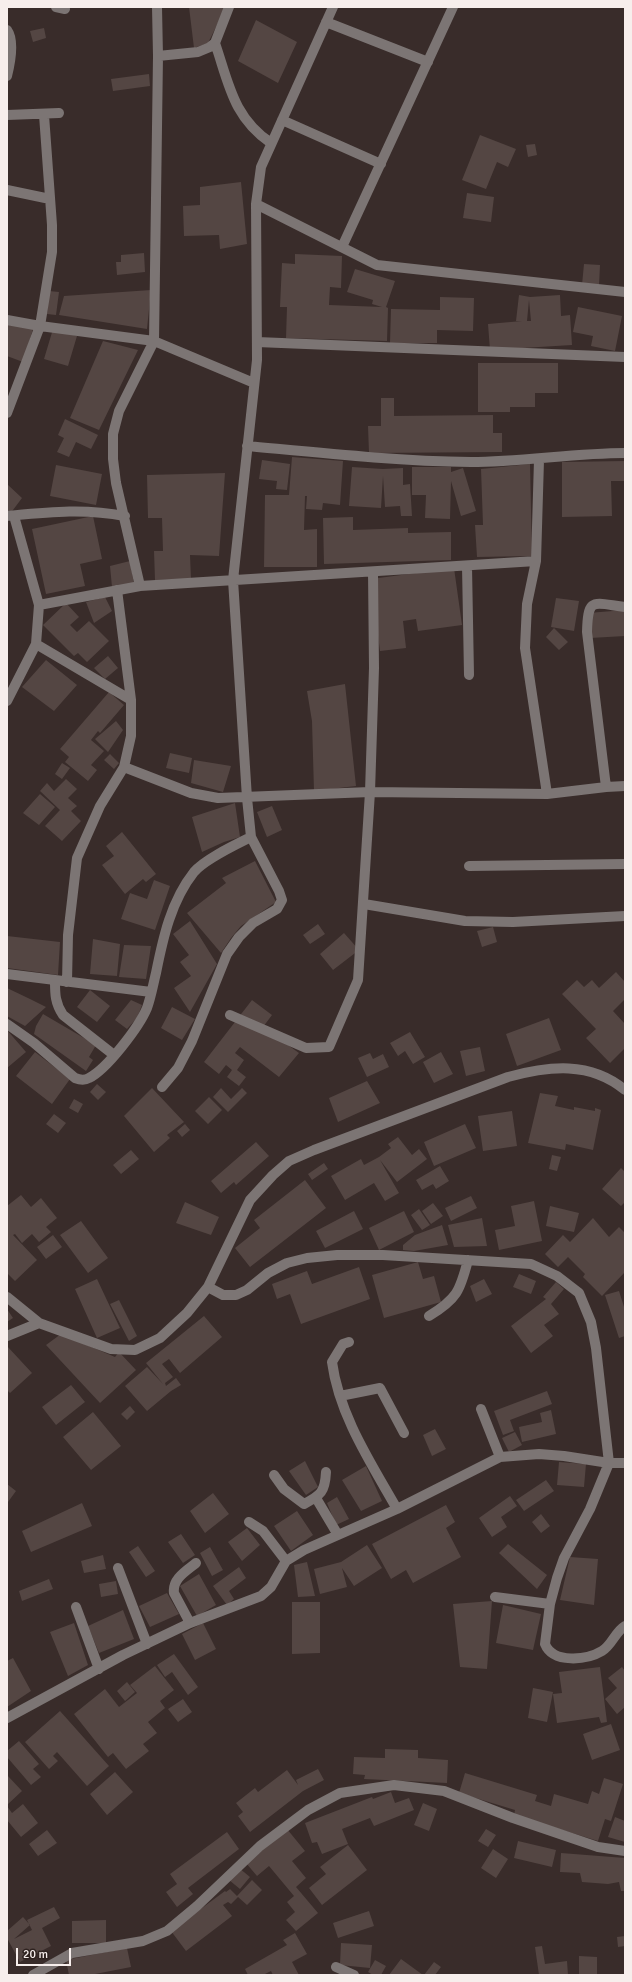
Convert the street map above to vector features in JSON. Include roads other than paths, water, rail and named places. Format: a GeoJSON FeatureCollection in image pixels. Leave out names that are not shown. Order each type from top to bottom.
{"type":"FeatureCollection","features":[{"type":"Feature","properties":{"kind":"street"},"geometry":{"type":"LineString","coordinates":[[140,586],[115,475],[113,459],[113,434],[119,411],[154,341],[158,56],[157,7]]}},
{"type":"Feature","properties":{"kind":"street"},"geometry":{"type":"LineString","coordinates":[[158,56],[198,52],[210,47],[215,43],[229,7]]}},
{"type":"Feature","properties":{"kind":"street"},"geometry":{"type":"LineString","coordinates":[[162,1087],[178,1068],[192,1041],[227,954],[239,937],[253,923],[280,905],[282,900],[279,891],[251,837],[247,798],[233,580],[254,384],[257,342],[256,204],[261,167],[333,7]]}},
{"type":"Feature","properties":{"kind":"street"},"geometry":{"type":"LineString","coordinates":[[342,247],[453,7]]}},
{"type":"Feature","properties":{"kind":"street"},"geometry":{"type":"LineString","coordinates":[[326,22],[428,62]]}},
{"type":"Feature","properties":{"kind":"street"},"geometry":{"type":"LineString","coordinates":[[7,30],[11,37],[10,60],[7,76]]}},
{"type":"Feature","properties":{"kind":"street"},"geometry":{"type":"LineString","coordinates":[[215,43],[239,111],[258,134],[271,143]]}},
{"type":"Feature","properties":{"kind":"street"},"geometry":{"type":"LineString","coordinates":[[7,115],[44,115],[59,113]]}},
{"type":"Feature","properties":{"kind":"street"},"geometry":{"type":"LineString","coordinates":[[7,413],[40,326],[52,252],[52,225],[44,115]]}},
{"type":"Feature","properties":{"kind":"street"},"geometry":{"type":"LineString","coordinates":[[282,120],[381,164]]}},
{"type":"Feature","properties":{"kind":"street"},"geometry":{"type":"LineString","coordinates":[[7,190],[50,199]]}},
{"type":"Feature","properties":{"kind":"street"},"geometry":{"type":"LineString","coordinates":[[256,204],[377,265],[625,292]]}},
{"type":"Feature","properties":{"kind":"street"},"geometry":{"type":"LineString","coordinates":[[7,320],[40,326],[154,341],[254,384]]}},
{"type":"Feature","properties":{"kind":"street"},"geometry":{"type":"LineString","coordinates":[[257,342],[625,357]]}},
{"type":"Feature","properties":{"kind":"street"},"geometry":{"type":"LineString","coordinates":[[247,446],[371,457],[471,462],[539,460],[625,453]]}},
{"type":"Feature","properties":{"kind":"street"},"geometry":{"type":"LineString","coordinates":[[539,460],[536,561],[527,604],[525,648],[547,794]]}},
{"type":"Feature","properties":{"kind":"street"},"geometry":{"type":"LineString","coordinates":[[7,701],[36,644],[40,605],[10,516],[73,510],[103,512],[125,516]]}},
{"type":"Feature","properties":{"kind":"street"},"geometry":{"type":"LineString","coordinates":[[40,605],[140,586],[536,561]]}},
{"type":"Feature","properties":{"kind":"street"},"geometry":{"type":"LineString","coordinates":[[467,566],[469,675]]}},
{"type":"Feature","properties":{"kind":"street"},"geometry":{"type":"LineString","coordinates":[[230,1015],[306,1048],[329,1048],[358,980],[370,792],[374,668],[373,572]]}},
{"type":"Feature","properties":{"kind":"street"},"geometry":{"type":"LineString","coordinates":[[67,982],[68,935],[77,858],[100,806],[124,767],[131,736],[131,700],[117,590]]}},
{"type":"Feature","properties":{"kind":"street"},"geometry":{"type":"LineString","coordinates":[[606,787],[587,632],[588,611],[590,607],[596,604],[625,607]]}},
{"type":"Feature","properties":{"kind":"street"},"geometry":{"type":"LineString","coordinates":[[36,644],[131,700]]}},
{"type":"Feature","properties":{"kind":"street"},"geometry":{"type":"LineString","coordinates":[[124,767],[191,793],[218,798],[370,792],[547,794],[625,786]]}},
{"type":"Feature","properties":{"kind":"street"},"geometry":{"type":"LineString","coordinates":[[7,1024],[34,1043],[71,1075],[80,1080],[90,1078],[114,1055],[142,1018],[152,992],[165,929],[176,901],[195,871],[222,852],[251,837]]}},
{"type":"Feature","properties":{"kind":"street"},"geometry":{"type":"LineString","coordinates":[[469,866],[625,864]]}},
{"type":"Feature","properties":{"kind":"street"},"geometry":{"type":"LineString","coordinates":[[364,904],[465,921],[513,922],[625,916]]}},
{"type":"Feature","properties":{"kind":"street"},"geometry":{"type":"LineString","coordinates":[[7,974],[152,992]]}},
{"type":"Feature","properties":{"kind":"street"},"geometry":{"type":"LineString","coordinates":[[55,981],[56,1002],[63,1014],[114,1055]]}},
{"type":"Feature","properties":{"kind":"street"},"geometry":{"type":"LineString","coordinates":[[7,1297],[39,1323],[111,1349],[135,1350],[160,1338],[187,1313],[208,1287],[250,1200],[273,1175],[289,1161],[314,1150],[493,1082],[536,1070],[564,1069],[592,1071],[612,1080],[625,1090]]}},
{"type":"Feature","properties":{"kind":"street"},"geometry":{"type":"LineString","coordinates":[[208,1287],[223,1295],[236,1295],[247,1290],[268,1273],[287,1263],[306,1258],[336,1254],[383,1255],[531,1264],[557,1276],[579,1293],[590,1322],[596,1348],[609,1463],[590,1509],[564,1558],[550,1604],[545,1644],[547,1650],[556,1655],[578,1658],[594,1655],[609,1645],[620,1629],[625,1626]]}},
{"type":"Feature","properties":{"kind":"street"},"geometry":{"type":"LineString","coordinates":[[429,1316],[447,1305],[455,1296],[460,1287],[468,1260]]}},
{"type":"Feature","properties":{"kind":"street"},"geometry":{"type":"LineString","coordinates":[[7,1336],[39,1323]]}},
{"type":"Feature","properties":{"kind":"street"},"geometry":{"type":"LineString","coordinates":[[349,1342],[343,1344],[332,1362],[340,1396],[355,1434],[397,1509]]}},
{"type":"Feature","properties":{"kind":"street"},"geometry":{"type":"LineString","coordinates":[[340,1396],[380,1388],[404,1433]]}},
{"type":"Feature","properties":{"kind":"street"},"geometry":{"type":"LineString","coordinates":[[481,1409],[500,1457]]}},
{"type":"Feature","properties":{"kind":"street"},"geometry":{"type":"LineString","coordinates":[[7,1718],[123,1655],[190,1623],[261,1596],[271,1587],[286,1561],[304,1550],[397,1509],[500,1457],[538,1454],[564,1456],[609,1463],[625,1463]]}},
{"type":"Feature","properties":{"kind":"street"},"geometry":{"type":"LineString","coordinates":[[274,1475],[280,1484],[297,1501],[304,1504],[316,1498],[324,1489],[326,1472]]}},
{"type":"Feature","properties":{"kind":"street"},"geometry":{"type":"LineString","coordinates":[[316,1498],[338,1535]]}},
{"type":"Feature","properties":{"kind":"street"},"geometry":{"type":"LineString","coordinates":[[249,1522],[263,1531],[286,1561]]}},
{"type":"Feature","properties":{"kind":"street"},"geometry":{"type":"LineString","coordinates":[[190,1623],[174,1593],[174,1588],[177,1579],[196,1563]]}},
{"type":"Feature","properties":{"kind":"street"},"geometry":{"type":"LineString","coordinates":[[118,1568],[147,1644]]}},
{"type":"Feature","properties":{"kind":"street"},"geometry":{"type":"LineString","coordinates":[[495,1597],[550,1604]]}},
{"type":"Feature","properties":{"kind":"street"},"geometry":{"type":"LineString","coordinates":[[76,1607],[99,1669]]}},
{"type":"Feature","properties":{"kind":"street"},"geometry":{"type":"LineString","coordinates":[[32,1975],[72,1953],[143,1941],[167,1932],[197,1906],[260,1846],[308,1810],[340,1793],[394,1785],[444,1791],[513,1818],[598,1847],[625,1851]]}},
{"type":"Feature","properties":{"kind":"street"},"geometry":{"type":"LineString","coordinates":[[336,1967],[354,1975]]}}]}
